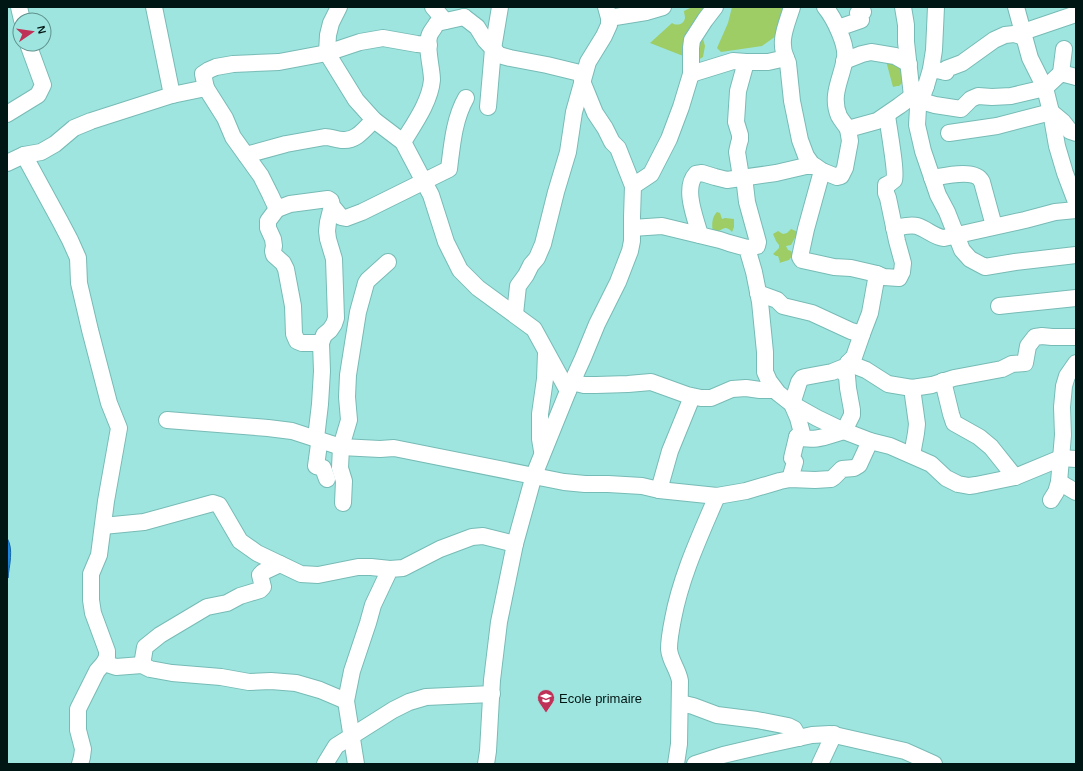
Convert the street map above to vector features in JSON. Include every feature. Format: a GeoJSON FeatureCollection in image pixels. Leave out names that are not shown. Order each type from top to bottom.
{"type":"FeatureCollection","features":[{"type":"Feature","properties":{"kind":"street"},"geometry":{"type":"LineString","coordinates":[[154,7],[172,95]]}},
{"type":"Feature","properties":{"kind":"street"},"geometry":{"type":"LineString","coordinates":[[339,7],[331,23],[328,35],[327,53],[356,100],[374,120],[403,142],[430,195],[446,242],[460,270],[478,288],[515,314],[536,332],[546,353],[570,386]]}},
{"type":"Feature","properties":{"kind":"street"},"geometry":{"type":"LineString","coordinates":[[433,7],[445,21]]}},
{"type":"Feature","properties":{"kind":"street"},"geometry":{"type":"LineString","coordinates":[[488,107],[493,49],[500,7]]}},
{"type":"Feature","properties":{"kind":"street"},"geometry":{"type":"LineString","coordinates":[[515,314],[518,286],[537,258],[543,244],[568,152],[574,112],[583,78],[588,62],[609,25],[608,13],[646,12],[663,7]]}},
{"type":"Feature","properties":{"kind":"street"},"geometry":{"type":"LineString","coordinates":[[633,186],[651,174],[663,151],[681,107],[690,74],[692,40],[715,7]]}},
{"type":"Feature","properties":{"kind":"street"},"geometry":{"type":"LineString","coordinates":[[792,7],[782,42],[783,52],[788,68],[794,112],[800,140],[806,156],[818,169],[837,177],[842,175],[845,168],[850,141],[848,129],[840,118],[837,103],[837,86],[845,54],[838,28],[829,11],[825,7]]}},
{"type":"Feature","properties":{"kind":"street"},"geometry":{"type":"LineString","coordinates":[[838,28],[861,20],[858,13],[863,12],[861,7]]}},
{"type":"Feature","properties":{"kind":"street"},"geometry":{"type":"LineString","coordinates":[[903,7],[906,25],[908,64],[919,94],[935,105],[961,109],[970,99],[978,96],[1011,96],[1045,88],[1061,73],[1064,49]]}},
{"type":"Feature","properties":{"kind":"street"},"geometry":{"type":"LineString","coordinates":[[936,7],[934,50],[931,70],[919,94],[917,125],[923,151],[938,195],[947,212],[962,250],[976,263],[985,267],[1076,255]]}},
{"type":"Feature","properties":{"kind":"street"},"geometry":{"type":"LineString","coordinates":[[894,228],[917,226],[944,238],[1068,210],[1076,202],[1057,146],[1045,88],[1030,58],[1016,7]]}},
{"type":"Feature","properties":{"kind":"street"},"geometry":{"type":"LineString","coordinates":[[403,142],[423,107],[432,80],[429,45],[430,33],[437,24],[465,12],[485,40],[499,55],[547,65],[583,78]]}},
{"type":"Feature","properties":{"kind":"street"},"geometry":{"type":"LineString","coordinates":[[931,70],[946,72],[946,69],[962,62],[1005,34],[1024,35],[1075,17]]}},
{"type":"Feature","properties":{"kind":"street"},"geometry":{"type":"LineString","coordinates":[[277,209],[261,176],[233,137],[225,118],[206,88],[203,74],[216,67],[234,64],[279,62],[327,53],[360,42],[383,38],[429,45]]}},
{"type":"Feature","properties":{"kind":"street"},"geometry":{"type":"LineString","coordinates":[[7,114],[38,95],[43,85],[31,52]]}},
{"type":"Feature","properties":{"kind":"street"},"geometry":{"type":"LineString","coordinates":[[844,61],[871,52],[895,56],[908,64]]}},
{"type":"Feature","properties":{"kind":"street"},"geometry":{"type":"LineString","coordinates":[[690,74],[733,61],[768,62],[786,58]]}},
{"type":"Feature","properties":{"kind":"street"},"geometry":{"type":"LineString","coordinates":[[632,228],[662,226],[746,248],[757,246],[758,241],[741,177],[737,150],[740,140],[736,122],[738,91],[746,62]]}},
{"type":"Feature","properties":{"kind":"street"},"geometry":{"type":"LineString","coordinates":[[1061,73],[1076,77]]}},
{"type":"Feature","properties":{"kind":"street"},"geometry":{"type":"LineString","coordinates":[[486,764],[492,680],[499,622],[515,544],[534,475],[596,324],[618,282],[630,251],[632,241],[633,186],[618,148],[612,142],[595,113],[583,78]]}},
{"type":"Feature","properties":{"kind":"street"},"geometry":{"type":"LineString","coordinates":[[7,163],[24,155],[41,152],[55,144],[74,128],[91,121],[172,95],[206,88]]}},
{"type":"Feature","properties":{"kind":"street"},"geometry":{"type":"LineString","coordinates":[[848,129],[877,121],[919,94]]}},
{"type":"Feature","properties":{"kind":"street"},"geometry":{"type":"LineString","coordinates":[[321,343],[302,343],[297,341],[294,334],[293,306],[286,269],[283,263],[274,255],[273,239],[268,228],[268,221],[277,209],[290,204],[302,201],[328,199],[331,201],[332,206],[341,217],[346,218],[362,212],[449,170],[457,118],[461,106],[466,98]]}},
{"type":"Feature","properties":{"kind":"street"},"geometry":{"type":"LineString","coordinates":[[1051,112],[1063,122],[1070,131],[1076,133]]}},
{"type":"Feature","properties":{"kind":"street"},"geometry":{"type":"LineString","coordinates":[[949,133],[997,126],[1051,112]]}},
{"type":"Feature","properties":{"kind":"street"},"geometry":{"type":"LineString","coordinates":[[818,169],[800,258],[802,260],[825,265],[851,268],[884,277],[898,278],[902,275],[903,263],[886,193],[886,185],[893,181],[894,177],[887,114]]}},
{"type":"Feature","properties":{"kind":"street"},"geometry":{"type":"LineString","coordinates":[[246,155],[286,144],[325,137],[350,140],[359,135],[374,120]]}},
{"type":"Feature","properties":{"kind":"street"},"geometry":{"type":"LineString","coordinates":[[24,155],[64,227],[78,258],[79,283],[90,330],[109,403],[119,428],[99,555],[91,574],[91,600],[93,613],[107,651],[107,657],[97,671],[78,709],[78,730],[83,749],[82,764]]}},
{"type":"Feature","properties":{"kind":"street"},"geometry":{"type":"LineString","coordinates":[[700,235],[690,195],[690,186],[696,174],[701,173],[724,179],[818,169]]}},
{"type":"Feature","properties":{"kind":"street"},"geometry":{"type":"LineString","coordinates":[[932,178],[960,174],[974,175],[980,178],[994,226]]}},
{"type":"Feature","properties":{"kind":"street"},"geometry":{"type":"LineString","coordinates":[[327,479],[323,468],[316,466],[319,444],[316,438],[322,371],[321,343],[324,335],[330,330],[336,318],[334,259],[327,231],[332,206]]}},
{"type":"Feature","properties":{"kind":"street"},"geometry":{"type":"LineString","coordinates":[[746,248],[754,272],[758,293],[765,352],[764,369],[769,382],[775,390],[792,404],[844,431],[870,441],[890,446],[931,464],[946,478],[958,484],[969,486],[976,485],[1015,476],[1068,459]]}},
{"type":"Feature","properties":{"kind":"street"},"geometry":{"type":"LineString","coordinates":[[343,503],[344,481],[340,468],[341,447],[349,420],[348,375],[361,299],[368,280],[388,262]]}},
{"type":"Feature","properties":{"kind":"street"},"geometry":{"type":"LineString","coordinates":[[797,437],[807,440],[822,438],[844,431],[852,412],[846,381],[847,376],[844,373],[847,365],[854,357],[870,313],[877,274]]}},
{"type":"Feature","properties":{"kind":"street"},"geometry":{"type":"LineString","coordinates":[[758,293],[777,300],[783,306],[812,313],[851,331],[862,334]]}},
{"type":"Feature","properties":{"kind":"street"},"geometry":{"type":"LineString","coordinates":[[999,306],[1076,298]]}},
{"type":"Feature","properties":{"kind":"street"},"geometry":{"type":"LineString","coordinates":[[797,437],[803,437],[798,418],[792,404],[795,391],[802,378],[832,372],[847,365],[866,370],[888,384],[912,388],[1002,369],[1012,364],[1025,363],[1028,346],[1035,337],[1076,337]]}},
{"type":"Feature","properties":{"kind":"street"},"geometry":{"type":"LineString","coordinates":[[543,454],[540,439],[540,414],[545,378],[546,353]]}},
{"type":"Feature","properties":{"kind":"street"},"geometry":{"type":"LineString","coordinates":[[1051,500],[1056,492],[1068,459],[1063,435],[1062,407],[1064,386],[1067,376],[1076,363]]}},
{"type":"Feature","properties":{"kind":"street"},"geometry":{"type":"LineString","coordinates":[[943,381],[954,423],[979,437],[991,447],[1015,476]]}},
{"type":"Feature","properties":{"kind":"street"},"geometry":{"type":"LineString","coordinates":[[570,386],[651,382],[701,398],[711,398],[732,389],[741,388],[775,390]]}},
{"type":"Feature","properties":{"kind":"street"},"geometry":{"type":"LineString","coordinates":[[912,388],[917,424],[912,455]]}},
{"type":"Feature","properties":{"kind":"street"},"geometry":{"type":"LineString","coordinates":[[659,490],[670,451],[692,396]]}},
{"type":"Feature","properties":{"kind":"street"},"geometry":{"type":"LineString","coordinates":[[167,420],[292,431],[341,447],[380,449],[394,448],[564,482],[642,486],[659,490],[717,496],[746,491],[790,479],[815,480],[834,478],[842,469],[854,468],[859,465],[870,441]]}},
{"type":"Feature","properties":{"kind":"street"},"geometry":{"type":"LineString","coordinates":[[790,479],[794,462],[792,458],[797,437]]}},
{"type":"Feature","properties":{"kind":"street"},"geometry":{"type":"LineString","coordinates":[[1059,482],[1076,492]]}},
{"type":"Feature","properties":{"kind":"street"},"geometry":{"type":"LineString","coordinates":[[676,764],[678,751],[680,680],[670,656],[669,641],[683,579],[717,496]]}},
{"type":"Feature","properties":{"kind":"street"},"geometry":{"type":"LineString","coordinates":[[103,526],[144,522],[213,503],[219,505],[240,541],[257,553],[301,574],[318,575],[358,567],[390,569],[403,568],[440,549],[472,538],[483,536],[515,544]]}},
{"type":"Feature","properties":{"kind":"street"},"geometry":{"type":"LineString","coordinates":[[142,665],[145,647],[160,635],[207,607],[227,603],[240,596],[260,590],[263,587],[260,575],[280,564]]}},
{"type":"Feature","properties":{"kind":"street"},"geometry":{"type":"LineString","coordinates":[[356,764],[346,701],[352,670],[373,605],[390,569]]}},
{"type":"Feature","properties":{"kind":"street"},"geometry":{"type":"LineString","coordinates":[[104,663],[116,667],[142,665],[150,669],[172,673],[221,677],[249,682],[271,681],[296,683],[320,690],[346,701]]}},
{"type":"Feature","properties":{"kind":"street"},"geometry":{"type":"LineString","coordinates":[[325,764],[336,746],[393,710],[409,702],[426,697],[492,694]]}},
{"type":"Feature","properties":{"kind":"street"},"geometry":{"type":"LineString","coordinates":[[680,703],[718,715],[788,726],[794,729],[799,738]]}},
{"type":"Feature","properties":{"kind":"street"},"geometry":{"type":"LineString","coordinates":[[820,764],[834,734]]}},
{"type":"Feature","properties":{"kind":"street"},"geometry":{"type":"LineString","coordinates":[[695,764],[723,755],[812,735],[834,734],[905,751],[934,764]]}},
{"type":"Feature","properties":{"kind":"green space"},"geometry":{"type":"Polygon","coordinates":[[[692,7],[717,7],[713,22],[703,39],[705,46],[703,57],[696,61],[650,43],[672,23],[678,25],[682,23],[685,18],[684,11],[692,7]]]}},
{"type":"Feature","properties":{"kind":"green space"},"geometry":{"type":"Polygon","coordinates":[[[732,7],[786,7],[776,36],[762,46],[721,52],[717,48],[728,23],[732,7]]]}},
{"type":"Feature","properties":{"kind":"green space"},"geometry":{"type":"Polygon","coordinates":[[[885,57],[890,57],[904,71],[902,83],[899,86],[893,87],[885,57]]]}},
{"type":"Feature","properties":{"kind":"green space"},"geometry":{"type":"Polygon","coordinates":[[[717,212],[720,213],[722,219],[734,219],[734,227],[732,232],[725,228],[713,233],[713,219],[717,212]]]}},
{"type":"Feature","properties":{"kind":"green space"},"geometry":{"type":"Polygon","coordinates":[[[791,229],[798,232],[791,245],[786,246],[793,255],[789,260],[779,263],[778,256],[773,254],[779,248],[779,245],[773,234],[778,231],[783,234],[787,233],[791,229]]]}},
{"type":"Feature","properties":{"kind":"water"},"geometry":{"type":"Polygon","coordinates":[[[7,538],[11,552],[8,578],[7,538]]]}},
{"type":"Feature","properties":{"kind":"place","name":"Ecole primaire"},"geometry":{"type":"Point","coordinates":[546,713]}}]}
